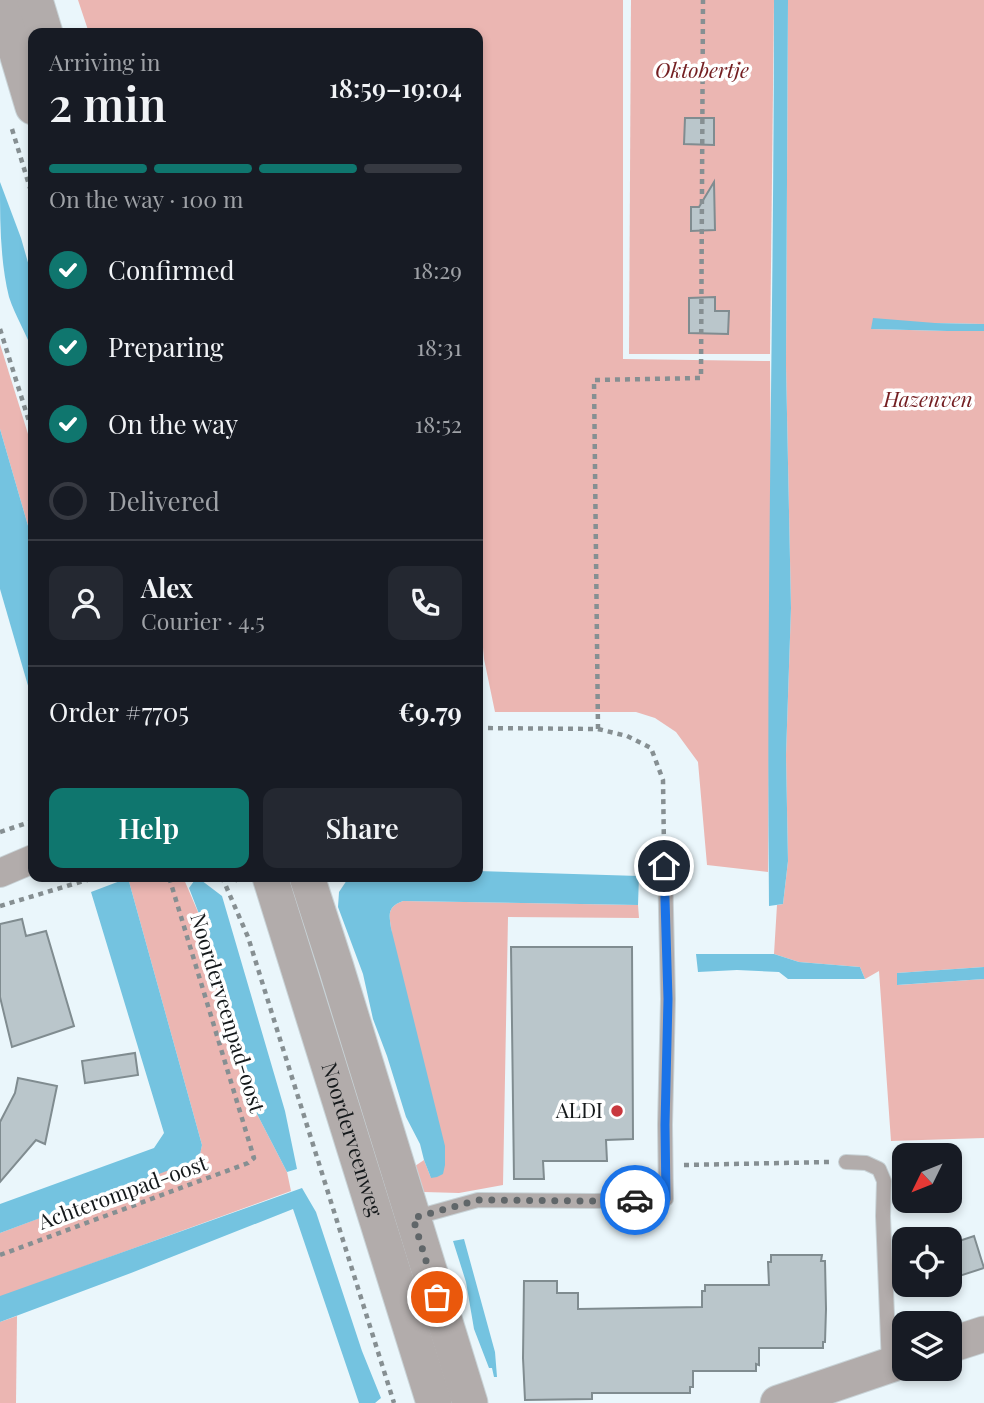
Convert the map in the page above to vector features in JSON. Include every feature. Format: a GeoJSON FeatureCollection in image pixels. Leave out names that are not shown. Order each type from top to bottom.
{"type":"FeatureCollection","features":[{"type":"Feature","properties":{"kind":"street"},"geometry":{"type":"LineString","coordinates":[[1,0],[22,116]]}},
{"type":"Feature","properties":{"kind":"street"},"geometry":{"type":"LineString","coordinates":[[35,0],[43,28]]}},
{"type":"Feature","properties":{"kind":"street"},"geometry":{"type":"LineString","coordinates":[[0,864],[28,860]]}},
{"type":"Feature","properties":{"kind":"street"},"geometry":{"type":"LineString","coordinates":[[0,873],[28,861]]}},
{"type":"Feature","properties":{"kind":"street","name":"Noorderveenweg"},"geometry":{"type":"LineString","coordinates":[[272,882],[434,1403]]}},
{"type":"Feature","properties":{"kind":"street","name":"Noorderveenweg"},"geometry":{"type":"LineString","coordinates":[[309,882],[470,1403]]}},
{"type":"Feature","properties":{"kind":"street"},"geometry":{"type":"LineString","coordinates":[[962,1341],[984,1334]]}},
{"type":"Feature","properties":{"kind":"street"},"geometry":{"type":"LineString","coordinates":[[778,1403],[892,1364]]}},
{"type":"Feature","properties":{"kind":"lane"},"geometry":{"type":"LineString","coordinates":[[413,1218],[478,1200],[666,1199],[668,999],[664,866]]}},
{"type":"Feature","properties":{"kind":"lane"},"geometry":{"type":"LineString","coordinates":[[846,1162],[866,1163],[878,1169],[884,1181],[883,1216],[892,1311]]}},
{"type":"Feature","properties":{"kind":"path"},"geometry":{"type":"LineString","coordinates":[[598,729],[594,380],[701,378],[703,0]]}},
{"type":"Feature","properties":{"kind":"path"},"geometry":{"type":"LineString","coordinates":[[22,116],[28,161]]}},
{"type":"Feature","properties":{"kind":"path"},"geometry":{"type":"LineString","coordinates":[[0,330],[28,419]]}},
{"type":"Feature","properties":{"kind":"path"},"geometry":{"type":"LineString","coordinates":[[483,728],[598,729],[627,736],[651,748],[663,780],[664,866]]}},
{"type":"Feature","properties":{"kind":"path"},"geometry":{"type":"LineString","coordinates":[[0,832],[28,823]]}},
{"type":"Feature","properties":{"kind":"path"},"geometry":{"type":"LineString","coordinates":[[0,906],[82,882]]}},
{"type":"Feature","properties":{"kind":"path","name":"Noorderveenpad-oost"},"geometry":{"type":"LineString","coordinates":[[171,882],[254,1158]]}},
{"type":"Feature","properties":{"kind":"path"},"geometry":{"type":"LineString","coordinates":[[224,882],[248,937],[394,1403]]}},
{"type":"Feature","properties":{"kind":"path","name":"Achterompad-oost"},"geometry":{"type":"LineString","coordinates":[[0,1255],[248,1163],[254,1158]]}},
{"type":"Feature","properties":{"kind":"path"},"geometry":{"type":"LineString","coordinates":[[666,1166],[846,1162]]}},
{"type":"Feature","properties":{"kind":"green space"},"geometry":{"type":"Polygon","coordinates":[[[78,0],[623,0],[623,359],[770,361],[768,872],[707,865],[698,762],[676,732],[655,718],[636,712],[495,712],[483,648],[483,28],[87,28],[78,0]]]}},
{"type":"Feature","properties":{"kind":"green space","name":"Oktobertje"},"geometry":{"type":"Polygon","coordinates":[[[631,0],[774,0],[770,354],[629,354],[631,0]]]}},
{"type":"Feature","properties":{"kind":"green space","name":"Hazenven"},"geometry":{"type":"Polygon","coordinates":[[[788,0],[984,0],[984,324],[935,323],[871,329],[984,331],[984,967],[897,973],[898,985],[984,979],[984,1138],[891,1141],[879,971],[865,979],[860,967],[799,962],[774,954],[777,905],[783,904],[788,861],[786,755],[791,608],[786,365],[788,0]]]}},
{"type":"Feature","properties":{"kind":"green space"},"geometry":{"type":"Polygon","coordinates":[[[0,344],[28,434],[28,526],[0,429],[0,344]]]}},
{"type":"Feature","properties":{"kind":"green space"},"geometry":{"type":"Polygon","coordinates":[[[129,882],[185,882],[201,919],[256,1112],[287,1172],[291,1191],[0,1297],[0,1233],[199,1158],[202,1145],[129,882]]]}},
{"type":"Feature","properties":{"kind":"green space"},"geometry":{"type":"Polygon","coordinates":[[[403,901],[638,905],[639,918],[508,917],[503,1185],[459,1193],[424,1192],[412,1168],[424,1160],[431,1178],[390,919],[392,908],[403,901]]]}},
{"type":"Feature","properties":{"kind":"green space"},"geometry":{"type":"Polygon","coordinates":[[[17,1316],[16,1403],[0,1403],[0,1322],[17,1316]]]}},
{"type":"Feature","properties":{"kind":"water"},"geometry":{"type":"Polygon","coordinates":[[[774,0],[788,0],[786,365],[791,608],[786,755],[788,861],[783,904],[769,906],[769,680],[774,0]]]}},
{"type":"Feature","properties":{"kind":"water"},"geometry":{"type":"Polygon","coordinates":[[[0,182],[28,262],[28,339],[9,297],[1,240],[0,182]]]}},
{"type":"Feature","properties":{"kind":"water"},"geometry":{"type":"Polygon","coordinates":[[[873,318],[984,324],[984,331],[871,329],[873,318]]]}},
{"type":"Feature","properties":{"kind":"water"},"geometry":{"type":"Polygon","coordinates":[[[0,429],[28,526],[28,686],[0,589],[0,429]]]}},
{"type":"Feature","properties":{"kind":"water"},"geometry":{"type":"Polygon","coordinates":[[[483,871],[639,876],[638,905],[403,901],[392,908],[391,928],[445,1146],[443,1174],[437,1177],[431,1178],[420,1144],[406,1117],[373,1019],[363,974],[338,907],[339,892],[346,882],[483,882],[483,871]]]}},
{"type":"Feature","properties":{"kind":"water"},"geometry":{"type":"Polygon","coordinates":[[[117,882],[129,882],[202,1145],[199,1159],[0,1233],[0,1204],[154,1148],[164,1133],[91,892],[117,882]]]}},
{"type":"Feature","properties":{"kind":"water"},"geometry":{"type":"Polygon","coordinates":[[[193,882],[204,882],[222,896],[285,1111],[297,1169],[287,1172],[256,1112],[201,919],[189,888],[193,882]]]}},
{"type":"Feature","properties":{"kind":"water"},"geometry":{"type":"Polygon","coordinates":[[[696,954],[774,954],[799,962],[860,967],[865,979],[788,979],[779,972],[737,970],[698,972],[696,954]]]}},
{"type":"Feature","properties":{"kind":"water"},"geometry":{"type":"Polygon","coordinates":[[[984,967],[984,979],[897,985],[897,973],[984,967]]]}},
{"type":"Feature","properties":{"kind":"water"},"geometry":{"type":"Polygon","coordinates":[[[302,1188],[316,1212],[362,1351],[381,1398],[375,1403],[359,1403],[293,1209],[0,1322],[0,1296],[302,1188]]]}},
{"type":"Feature","properties":{"kind":"water"},"geometry":{"type":"Polygon","coordinates":[[[464,1239],[495,1352],[497,1377],[494,1377],[492,1368],[489,1368],[474,1329],[466,1282],[453,1241],[464,1239]]]}},
{"type":"Feature","properties":{"kind":"building"},"geometry":{"type":"Polygon","coordinates":[[[685,118],[714,118],[714,145],[684,144],[685,118]]]}},
{"type":"Feature","properties":{"kind":"building"},"geometry":{"type":"Polygon","coordinates":[[[714,182],[715,230],[691,231],[691,207],[699,207],[714,182]]]}},
{"type":"Feature","properties":{"kind":"building"},"geometry":{"type":"Polygon","coordinates":[[[715,297],[715,311],[729,311],[728,334],[689,333],[689,298],[715,297]]]}},
{"type":"Feature","properties":{"kind":"building"},"geometry":{"type":"Polygon","coordinates":[[[22,919],[26,936],[46,931],[74,1026],[12,1047],[0,997],[0,924],[22,919]]]}},
{"type":"Feature","properties":{"kind":"building"},"geometry":{"type":"Polygon","coordinates":[[[511,947],[632,947],[633,1139],[606,1140],[607,1161],[543,1161],[544,1179],[514,1179],[511,947]]]}},
{"type":"Feature","properties":{"kind":"building"},"geometry":{"type":"Polygon","coordinates":[[[135,1053],[138,1075],[85,1083],[82,1061],[135,1053]]]}},
{"type":"Feature","properties":{"kind":"building"},"geometry":{"type":"Polygon","coordinates":[[[18,1078],[57,1086],[45,1144],[36,1140],[0,1182],[0,1122],[15,1093],[18,1078]]]}},
{"type":"Feature","properties":{"kind":"building"},"geometry":{"type":"Polygon","coordinates":[[[974,1236],[984,1268],[962,1275],[962,1240],[974,1236]]]}},
{"type":"Feature","properties":{"kind":"building"},"geometry":{"type":"Polygon","coordinates":[[[771,1255],[822,1255],[821,1261],[825,1261],[826,1309],[823,1348],[759,1348],[759,1365],[756,1364],[756,1371],[693,1371],[693,1387],[690,1387],[690,1393],[592,1393],[592,1399],[525,1400],[524,1281],[557,1281],[557,1293],[578,1293],[578,1309],[702,1307],[702,1291],[705,1291],[705,1285],[769,1285],[768,1262],[771,1262],[771,1255]]]}},
{"type":"Feature","properties":{"kind":"way so far"},"geometry":{"type":"LineString","coordinates":[[437,1297],[413,1218],[478,1200],[635,1200]]}},
{"type":"Feature","properties":{"kind":"place","name":"ALDI"},"geometry":{"type":"Point","coordinates":[617,1111]}},
{"type":"Feature","properties":{"kind":"route"},"geometry":{"type":"LineString","coordinates":[[635,1200],[666,1199],[668,999],[664,866]]}}]}
